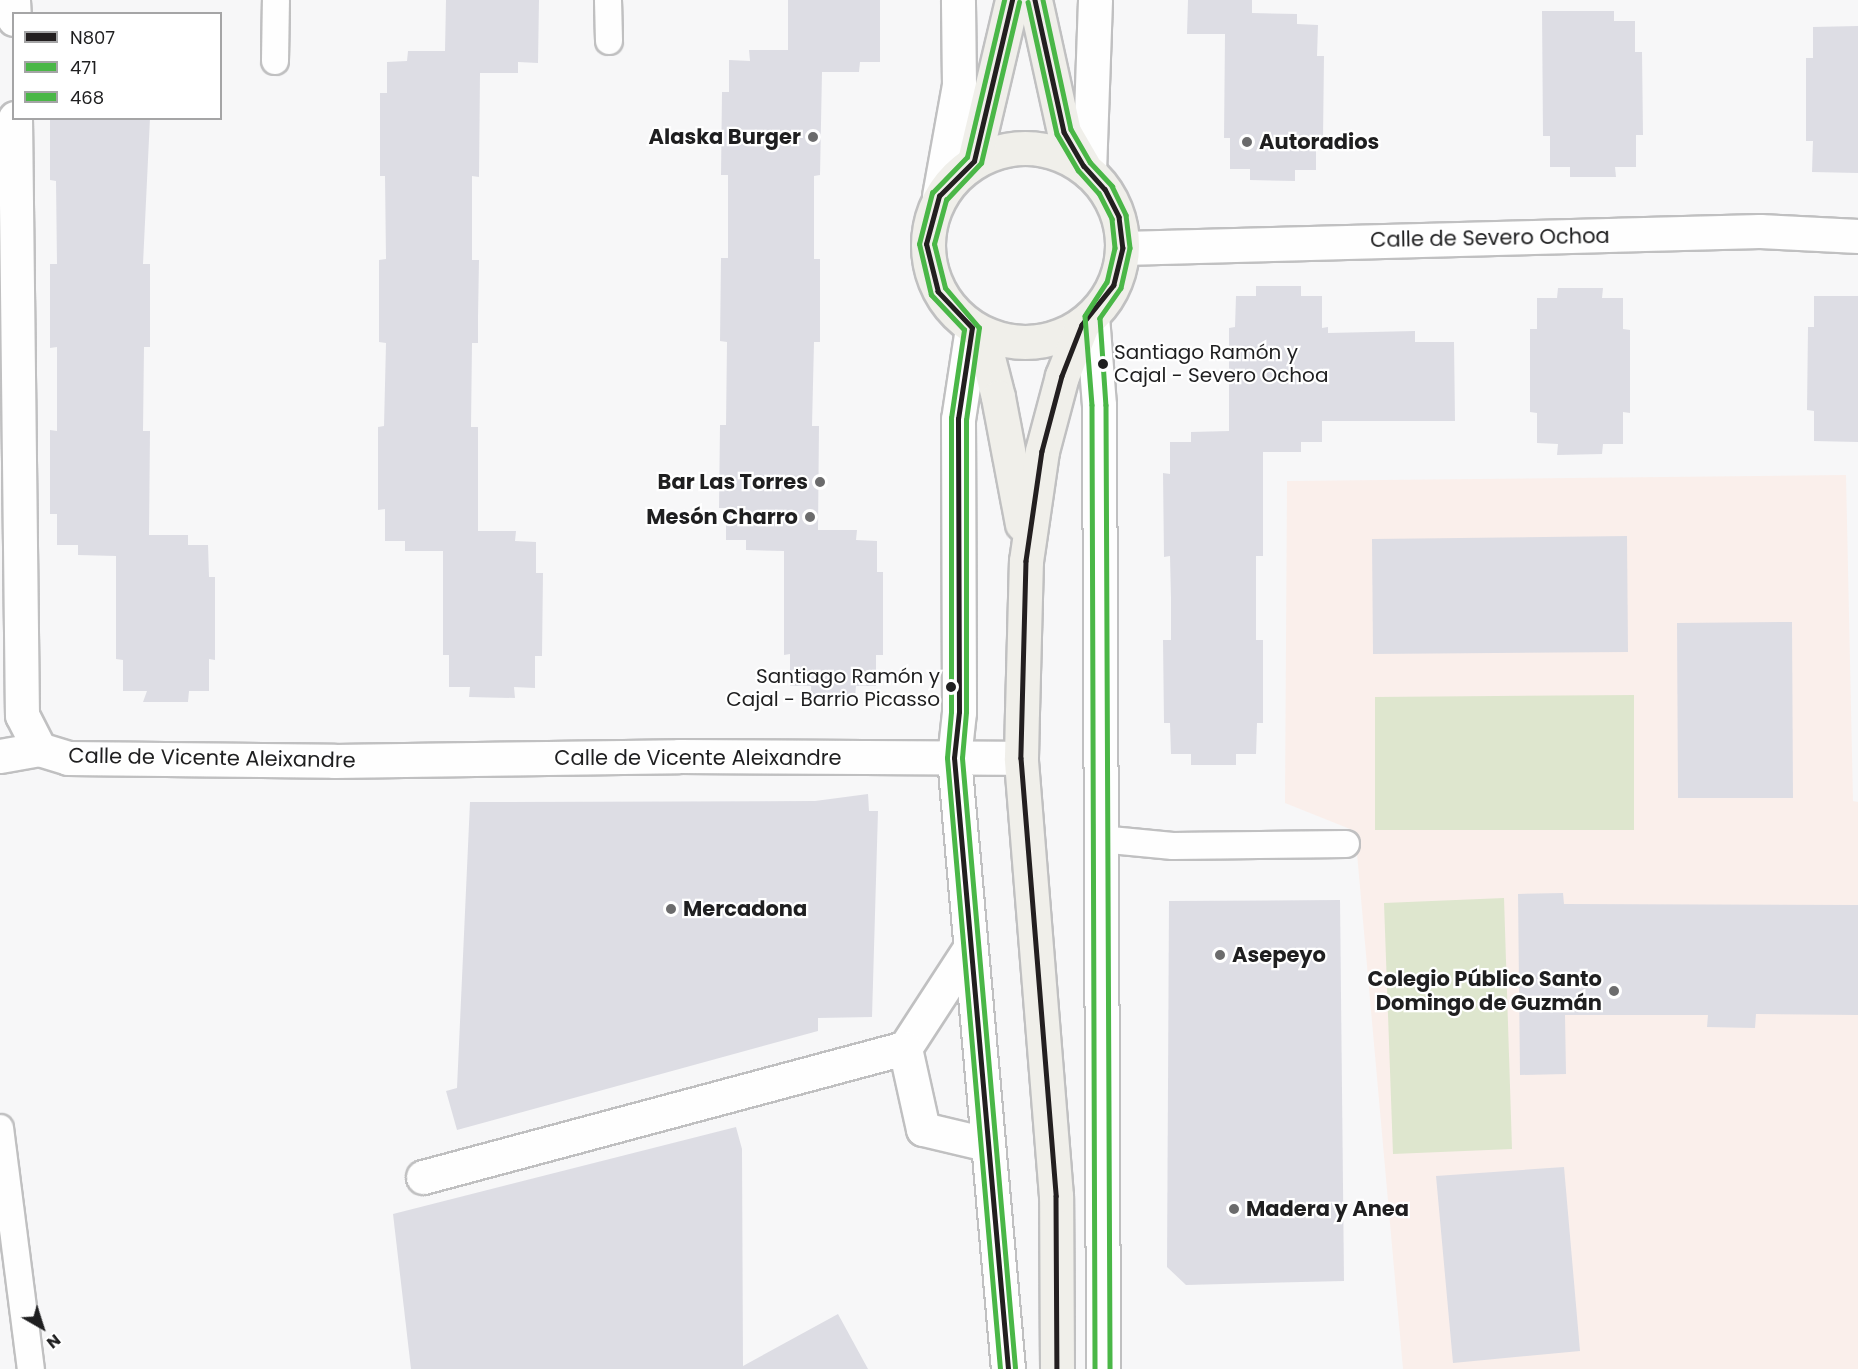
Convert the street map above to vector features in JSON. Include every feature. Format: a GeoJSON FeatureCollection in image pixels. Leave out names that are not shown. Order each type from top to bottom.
{"type":"FeatureCollection","features":[{"type":"Feature","properties":{"kind":"main road"},"geometry":{"type":"LineString","coordinates":[[974,161],[1012,0]]}},
{"type":"Feature","properties":{"kind":"main road"},"geometry":{"type":"LineString","coordinates":[[1035,0],[1064,132],[1087,169],[1105,189],[1119,218],[1123,248],[1114,285],[1087,321],[1062,376],[1042,451],[1026,561],[1021,758],[1056,1196],[1057,1369]]}},
{"type":"Feature","properties":{"kind":"main road"},"geometry":{"type":"LineString","coordinates":[[1087,169],[1058,153],[1030,147],[1001,150],[974,161],[939,196],[926,244],[938,292],[977,331],[1007,343],[1033,343],[1059,338],[1087,321]]}},
{"type":"Feature","properties":{"kind":"main road"},"geometry":{"type":"LineString","coordinates":[[977,331],[1000,408],[1026,561]]}},
{"type":"Feature","properties":{"kind":"street"},"geometry":{"type":"LineString","coordinates":[[939,196],[959,85],[958,0]]}},
{"type":"Feature","properties":{"kind":"street"},"geometry":{"type":"LineString","coordinates":[[1087,169],[1095,0]]}},
{"type":"Feature","properties":{"kind":"street","name":"Calle de Vicente Aleixandre"},"geometry":{"type":"LineString","coordinates":[[15,120],[22,716],[39,749],[68,758],[334,761],[1021,758]]}},
{"type":"Feature","properties":{"kind":"street","name":"Calle de Severo Ochoa"},"geometry":{"type":"LineString","coordinates":[[1123,248],[1760,231],[1858,236]]}},
{"type":"Feature","properties":{"kind":"street"},"geometry":{"type":"LineString","coordinates":[[1087,321],[1099,405],[1100,1215],[1103,1369]]}},
{"type":"Feature","properties":{"kind":"street"},"geometry":{"type":"LineString","coordinates":[[977,331],[958,419],[959,712],[954,758],[986,1144],[1008,1369]]}},
{"type":"Feature","properties":{"kind":"street"},"geometry":{"type":"LineString","coordinates":[[0,756],[39,749]]}},
{"type":"Feature","properties":{"kind":"street"},"geometry":{"type":"LineString","coordinates":[[423,1177],[905,1047],[970,948]]}},
{"type":"Feature","properties":{"kind":"street"},"geometry":{"type":"LineString","coordinates":[[905,1047],[923,1129],[986,1144]]}},
{"type":"Feature","properties":{"kind":"lane"},"geometry":{"type":"LineString","coordinates":[[275,61],[276,0]]}},
{"type":"Feature","properties":{"kind":"lane"},"geometry":{"type":"LineString","coordinates":[[608,0],[609,41]]}},
{"type":"Feature","properties":{"kind":"lane"},"geometry":{"type":"LineString","coordinates":[[1100,839],[1173,846],[1346,844]]}},
{"type":"Feature","properties":{"kind":"lane"},"geometry":{"type":"LineString","coordinates":[[0,1128],[31,1369]]}},
{"type":"Feature","properties":{"kind":"shaded area","name":"Colegio Público Santo Domingo de Guzmán"},"geometry":{"type":"Polygon","coordinates":[[[1846,475],[1853,801],[1858,802],[1858,1369],[1403,1369],[1355,831],[1285,803],[1287,481],[1846,475]]]}},
{"type":"Feature","properties":{"kind":"green space"},"geometry":{"type":"Polygon","coordinates":[[[1634,695],[1634,830],[1375,830],[1375,697],[1634,695]]]}},
{"type":"Feature","properties":{"kind":"green space"},"geometry":{"type":"Polygon","coordinates":[[[1504,898],[1512,1149],[1393,1154],[1384,903],[1504,898]]]}},
{"type":"Feature","properties":{"kind":"building"},"geometry":{"type":"Polygon","coordinates":[[[446,0],[539,0],[538,63],[518,62],[518,73],[480,73],[479,177],[472,176],[472,260],[479,260],[478,343],[472,343],[471,427],[478,427],[478,531],[516,531],[515,541],[536,542],[536,573],[543,573],[542,656],[535,656],[535,688],[514,687],[515,698],[469,697],[470,687],[449,687],[449,655],[443,655],[443,551],[405,551],[405,541],[385,541],[385,509],[378,510],[378,427],[384,426],[386,343],[379,342],[379,260],[386,259],[385,176],[380,176],[380,93],[387,93],[387,62],[407,61],[408,51],[445,51],[446,0]]]}},
{"type":"Feature","properties":{"kind":"building"},"geometry":{"type":"Polygon","coordinates":[[[788,0],[880,0],[880,62],[860,62],[859,72],[822,72],[820,175],[814,176],[814,259],[820,259],[820,342],[814,342],[812,426],[819,426],[818,530],[857,530],[856,540],[877,541],[877,572],[883,572],[883,655],[876,655],[876,686],[856,686],[855,697],[811,696],[811,686],[790,686],[790,654],[784,655],[784,551],[746,550],[746,540],[726,540],[726,508],[719,508],[720,425],[726,425],[727,342],[720,341],[721,258],[728,258],[728,175],[721,175],[722,92],[729,92],[729,60],[750,61],[749,50],[788,50],[788,0]]]}},
{"type":"Feature","properties":{"kind":"building"},"geometry":{"type":"Polygon","coordinates":[[[1188,0],[1252,0],[1252,13],[1297,14],[1297,24],[1318,25],[1317,56],[1324,56],[1323,139],[1316,139],[1316,170],[1295,170],[1295,181],[1250,180],[1250,169],[1230,169],[1230,138],[1224,138],[1225,34],[1187,34],[1188,0]]]}},
{"type":"Feature","properties":{"kind":"building"},"geometry":{"type":"Polygon","coordinates":[[[1542,11],[1614,11],[1614,21],[1635,21],[1635,52],[1642,52],[1643,135],[1636,135],[1636,167],[1615,167],[1616,177],[1570,177],[1570,167],[1550,167],[1550,136],[1543,136],[1542,11]]]}},
{"type":"Feature","properties":{"kind":"building"},"geometry":{"type":"Polygon","coordinates":[[[1858,26],[1858,173],[1812,172],[1813,141],[1806,141],[1806,58],[1813,58],[1813,27],[1858,26]]]}},
{"type":"Feature","properties":{"kind":"building"},"geometry":{"type":"Polygon","coordinates":[[[50,120],[150,120],[143,264],[150,264],[150,347],[144,347],[143,431],[150,431],[149,535],[188,535],[188,545],[208,545],[209,577],[215,577],[215,660],[209,659],[209,691],[189,691],[188,702],[143,702],[147,691],[123,691],[123,660],[116,659],[116,556],[78,555],[78,545],[57,545],[57,514],[50,514],[50,430],[57,431],[57,347],[50,348],[50,264],[57,264],[56,181],[50,180],[50,120]]]}},
{"type":"Feature","properties":{"kind":"building"},"geometry":{"type":"Polygon","coordinates":[[[1256,286],[1301,286],[1301,296],[1322,296],[1322,328],[1328,327],[1328,333],[1415,331],[1415,342],[1454,342],[1455,421],[1322,421],[1322,442],[1301,442],[1301,452],[1263,452],[1263,556],[1256,556],[1256,640],[1263,640],[1263,723],[1257,723],[1256,754],[1236,754],[1236,765],[1191,765],[1191,754],[1171,754],[1170,723],[1164,723],[1163,640],[1171,640],[1171,599],[1170,556],[1164,557],[1163,473],[1170,474],[1170,442],[1191,442],[1191,432],[1229,431],[1229,328],[1235,327],[1236,296],[1256,296],[1256,286]]]}},
{"type":"Feature","properties":{"kind":"building"},"geometry":{"type":"Polygon","coordinates":[[[1558,288],[1603,288],[1602,298],[1623,298],[1623,329],[1630,330],[1630,413],[1623,412],[1623,444],[1603,444],[1602,454],[1557,455],[1558,444],[1537,443],[1537,413],[1530,412],[1530,329],[1537,329],[1537,298],[1557,298],[1558,288]]]}},
{"type":"Feature","properties":{"kind":"building"},"geometry":{"type":"Polygon","coordinates":[[[1814,296],[1858,296],[1858,442],[1814,441],[1814,411],[1807,410],[1808,327],[1814,327],[1814,296]]]}},
{"type":"Feature","properties":{"kind":"building"},"geometry":{"type":"Polygon","coordinates":[[[1627,536],[1628,652],[1373,654],[1372,539],[1627,536]]]}},
{"type":"Feature","properties":{"kind":"building"},"geometry":{"type":"Polygon","coordinates":[[[1792,622],[1793,798],[1678,798],[1677,623],[1792,622]]]}},
{"type":"Feature","properties":{"kind":"building","name":"Mercadona"},"geometry":{"type":"Polygon","coordinates":[[[868,794],[869,811],[878,811],[872,1017],[818,1018],[818,1031],[457,1130],[446,1091],[457,1088],[470,802],[815,801],[868,794]]]}},
{"type":"Feature","properties":{"kind":"building"},"geometry":{"type":"Polygon","coordinates":[[[1563,893],[1564,904],[1858,905],[1858,1015],[1756,1014],[1755,1028],[1707,1027],[1708,1015],[1565,1015],[1566,1074],[1520,1075],[1518,894],[1563,893]]]}},
{"type":"Feature","properties":{"kind":"building"},"geometry":{"type":"Polygon","coordinates":[[[1340,900],[1344,1281],[1186,1285],[1167,1267],[1169,901],[1340,900]]]}},
{"type":"Feature","properties":{"kind":"building"},"geometry":{"type":"Polygon","coordinates":[[[736,1127],[742,1149],[743,1366],[838,1314],[868,1369],[411,1369],[393,1214],[736,1127]]]}},
{"type":"Feature","properties":{"kind":"building"},"geometry":{"type":"Polygon","coordinates":[[[1564,1167],[1580,1351],[1453,1363],[1436,1176],[1564,1167]]]}},
{"type":"Feature","properties":{"kind":"transit line","name":"468"},"geometry":{"type":"LineString","coordinates":[[1000,1369],[947,758],[951,712],[951,418],[964,330],[931,295],[919,244],[932,193],[967,157],[1004,0]]}},
{"type":"Feature","properties":{"kind":"transit line","name":"N807"},"geometry":{"type":"LineString","coordinates":[[1008,1369],[954,758],[959,712],[958,419],[972,328],[938,292],[926,244],[939,196],[974,161],[1012,0]]}},
{"type":"Feature","properties":{"kind":"transit line","name":"N807"},"geometry":{"type":"LineString","coordinates":[[1035,0],[1064,132],[1084,166],[1105,189],[1119,217],[1123,248],[1114,285],[1082,325],[1062,376],[1042,451],[1026,561],[1021,758],[1056,1196],[1057,1369]]}},
{"type":"Feature","properties":{"kind":"transit line","name":"468"},"geometry":{"type":"LineString","coordinates":[[1043,0],[1071,129],[1090,162],[1112,186],[1126,215],[1130,248],[1121,288],[1100,318],[1106,405],[1110,1369]]}},
{"type":"Feature","properties":{"kind":"transit line","name":"471"},"geometry":{"type":"LineString","coordinates":[[1015,1368],[962,758],[966,712],[966,420],[979,328],[945,288],[934,244],[946,200],[981,163],[1019,2]]}},
{"type":"Feature","properties":{"kind":"transit line","name":"471"},"geometry":{"type":"LineString","coordinates":[[1028,2],[1057,134],[1078,170],[1099,193],[1112,219],[1115,248],[1107,282],[1085,316],[1092,405],[1095,1369]]}},
{"type":"Feature","properties":{"kind":"place","name":"Alaska Burger"},"geometry":{"type":"Point","coordinates":[813,137]}},
{"type":"Feature","properties":{"kind":"place","name":"Autoradios"},"geometry":{"type":"Point","coordinates":[1247,142]}},
{"type":"Feature","properties":{"kind":"place","name":"Santiago Ramón y Cajal - Severo Ochoa"},"geometry":{"type":"Point","coordinates":[1103,364]}},
{"type":"Feature","properties":{"kind":"place","name":"Bar Las Torres"},"geometry":{"type":"Point","coordinates":[820,482]}},
{"type":"Feature","properties":{"kind":"place","name":"Mesón Charro"},"geometry":{"type":"Point","coordinates":[810,517]}},
{"type":"Feature","properties":{"kind":"place","name":"Santiago Ramón y Cajal - Barrio Picasso"},"geometry":{"type":"Point","coordinates":[951,687]}},
{"type":"Feature","properties":{"kind":"place","name":"Mercadona"},"geometry":{"type":"Point","coordinates":[671,909]}},
{"type":"Feature","properties":{"kind":"place","name":"Asepeyo"},"geometry":{"type":"Point","coordinates":[1220,955]}},
{"type":"Feature","properties":{"kind":"place","name":"Colegio Público Santo Domingo de Guzmán"},"geometry":{"type":"Point","coordinates":[1614,991]}},
{"type":"Feature","properties":{"kind":"place","name":"Madera y Anea"},"geometry":{"type":"Point","coordinates":[1234,1209]}}]}
